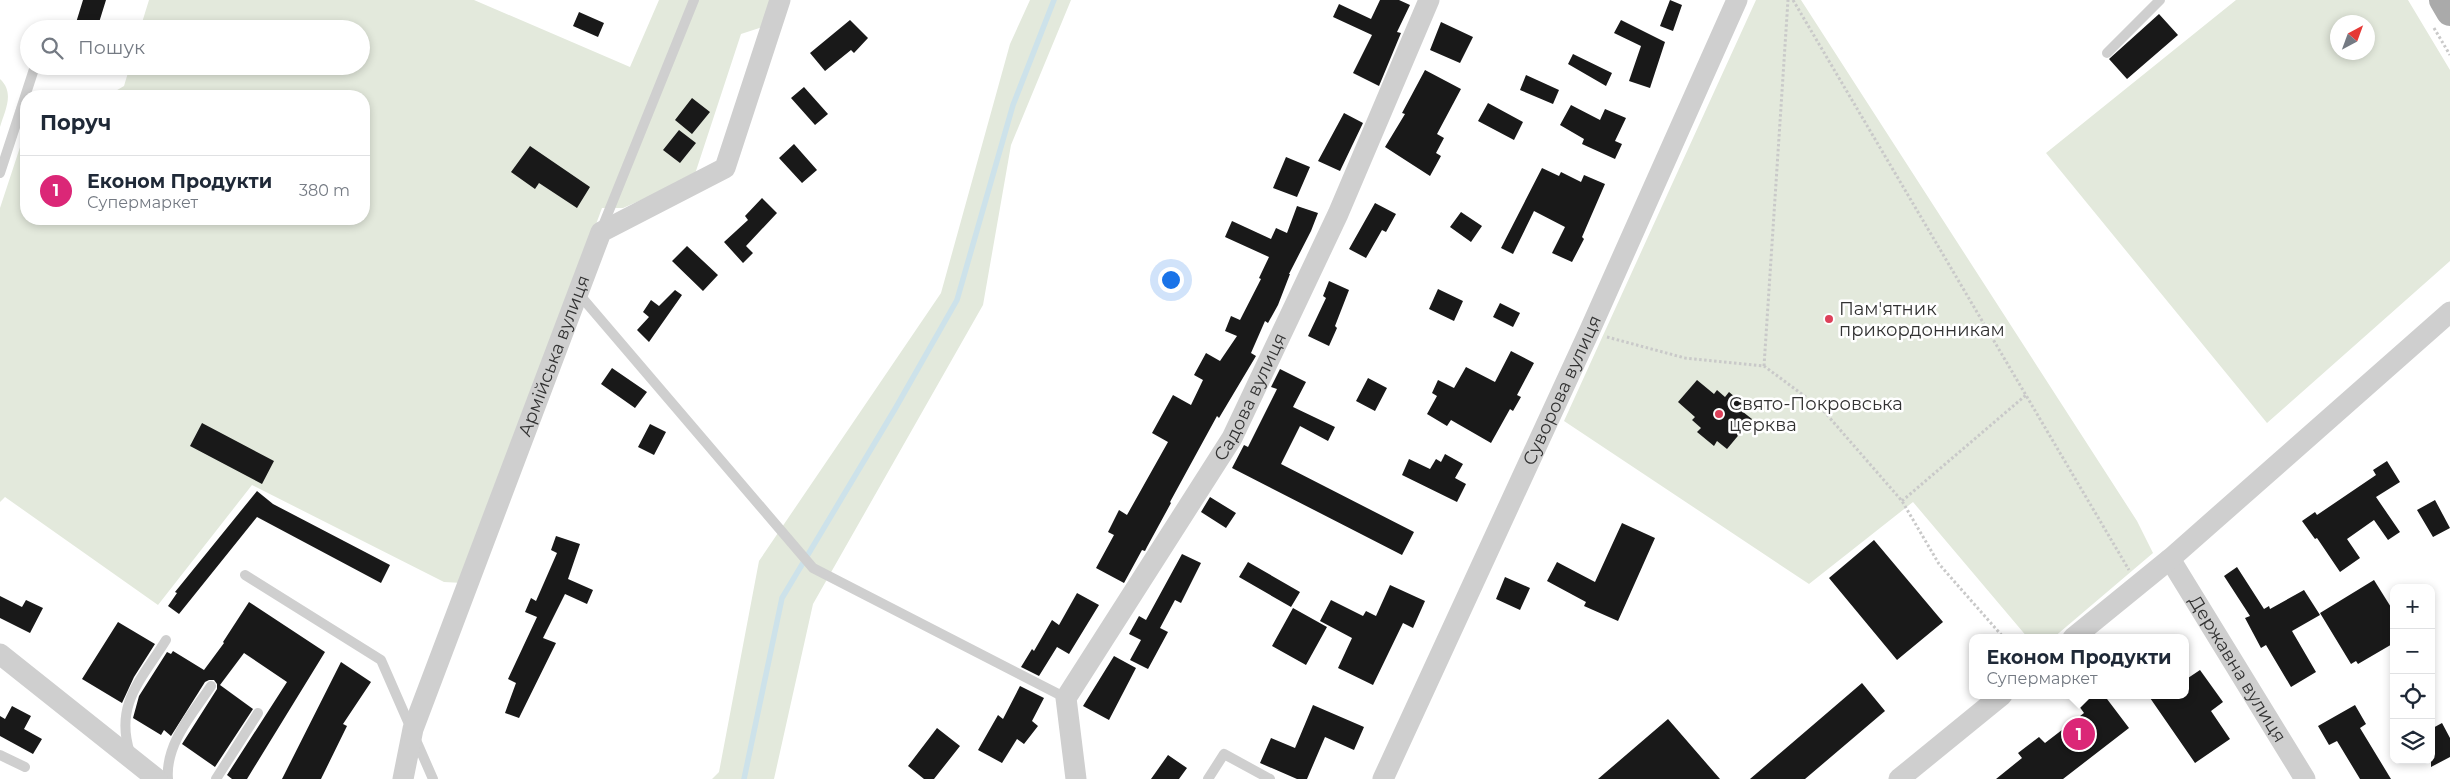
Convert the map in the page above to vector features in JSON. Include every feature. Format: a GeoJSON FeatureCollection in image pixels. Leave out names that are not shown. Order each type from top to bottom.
{"type":"FeatureCollection","features":[{"type":"Feature","properties":{"kind":"main road"},"geometry":{"type":"LineString","coordinates":[[2443,0],[2450,12]]}},
{"type":"Feature","properties":{"kind":"street"},"geometry":{"type":"LineString","coordinates":[[601,232],[725,168],[780,0]]}},
{"type":"Feature","properties":{"kind":"street","name":"Садова вулиця"},"geometry":{"type":"LineString","coordinates":[[1066,698],[1232,438],[1338,214],[1429,0]]}},
{"type":"Feature","properties":{"kind":"street","name":"Суворова вулиця"},"geometry":{"type":"LineString","coordinates":[[1383,779],[1589,332],[1737,0]]}},
{"type":"Feature","properties":{"kind":"street","name":"Армійська вулиця"},"geometry":{"type":"LineString","coordinates":[[403,779],[413,729],[601,232]]}},
{"type":"Feature","properties":{"kind":"street"},"geometry":{"type":"LineString","coordinates":[[2078,634],[2170,558],[2450,312]]}},
{"type":"Feature","properties":{"kind":"street","name":"Державна вулиця"},"geometry":{"type":"LineString","coordinates":[[2170,558],[2306,779]]}},
{"type":"Feature","properties":{"kind":"street"},"geometry":{"type":"LineString","coordinates":[[0,654],[157,779]]}},
{"type":"Feature","properties":{"kind":"street"},"geometry":{"type":"LineString","coordinates":[[1066,698],[1076,779]]}},
{"type":"Feature","properties":{"kind":"street"},"geometry":{"type":"LineString","coordinates":[[1899,779],[1997,699]]}},
{"type":"Feature","properties":{"kind":"lane"},"geometry":{"type":"LineString","coordinates":[[601,232],[694,0]]}},
{"type":"Feature","properties":{"kind":"lane"},"geometry":{"type":"LineString","coordinates":[[2106,53],[2160,0]]}},
{"type":"Feature","properties":{"kind":"lane"},"geometry":{"type":"LineString","coordinates":[[27,90],[32,75]]}},
{"type":"Feature","properties":{"kind":"lane"},"geometry":{"type":"LineString","coordinates":[[0,172],[20,111]]}},
{"type":"Feature","properties":{"kind":"lane"},"geometry":{"type":"LineString","coordinates":[[578,293],[813,568],[1066,698]]}},
{"type":"Feature","properties":{"kind":"lane"},"geometry":{"type":"LineString","coordinates":[[245,575],[381,660],[413,729],[433,779]]}},
{"type":"Feature","properties":{"kind":"lane"},"geometry":{"type":"LineString","coordinates":[[132,758],[125,732],[127,702],[166,640]]}},
{"type":"Feature","properties":{"kind":"lane"},"geometry":{"type":"LineString","coordinates":[[168,779],[168,763],[175,742],[211,686]]}},
{"type":"Feature","properties":{"kind":"lane"},"geometry":{"type":"LineString","coordinates":[[216,779],[258,713]]}},
{"type":"Feature","properties":{"kind":"lane"},"geometry":{"type":"LineString","coordinates":[[1208,779],[1224,754],[1270,779]]}},
{"type":"Feature","properties":{"kind":"lane"},"geometry":{"type":"LineString","coordinates":[[0,755],[25,767]]}},
{"type":"Feature","properties":{"kind":"path"},"geometry":{"type":"LineString","coordinates":[[1764,366],[1788,0]]}},
{"type":"Feature","properties":{"kind":"path"},"geometry":{"type":"LineString","coordinates":[[1793,0],[2138,585]]}},
{"type":"Feature","properties":{"kind":"path"},"geometry":{"type":"LineString","coordinates":[[1589,332],[1685,358],[1764,366],[1822,409],[1902,501],[1939,564],[2000,634]]}},
{"type":"Feature","properties":{"kind":"path"},"geometry":{"type":"LineString","coordinates":[[1902,501],[2026,395]]}},
{"type":"Feature","properties":{"kind":"shaded area"},"geometry":{"type":"Polygon","coordinates":[[[149,0],[474,0],[630,67],[659,0],[777,0],[769,25],[741,34],[694,177],[623,208],[602,208],[463,583],[444,582],[252,485],[158,605],[5,497],[0,502],[0,208],[20,147],[20,225],[370,225],[370,90],[117,90],[124,86],[127,75],[370,75],[370,20],[143,20],[149,0]]]}},
{"type":"Feature","properties":{"kind":"shaded area"},"geometry":{"type":"Polygon","coordinates":[[[1030,0],[1071,0],[1011,145],[983,305],[813,604],[774,779],[712,779],[719,772],[759,561],[941,293],[1010,44],[1030,0]]]}},
{"type":"Feature","properties":{"kind":"shaded area"},"geometry":{"type":"Polygon","coordinates":[[[1756,0],[1801,0],[2137,521],[2153,553],[2058,634],[2025,634],[1913,502],[1809,584],[1564,421],[1756,0]]]}},
{"type":"Feature","properties":{"kind":"shaded area"},"geometry":{"type":"Polygon","coordinates":[[[2236,0],[2408,0],[2450,70],[2450,261],[2267,423],[2046,153],[2236,0]]]}},
{"type":"Feature","properties":{"kind":"shaded area"},"geometry":{"type":"Polygon","coordinates":[[[0,79],[5,84],[8,102],[0,127],[0,79]]]}},
{"type":"Feature","properties":{"kind":"building"},"geometry":{"type":"Polygon","coordinates":[[[83,0],[106,0],[100,20],[77,20],[83,0]]]}},
{"type":"Feature","properties":{"kind":"building"},"geometry":{"type":"Polygon","coordinates":[[[1380,0],[1399,0],[1410,5],[1397,32],[1401,33],[1379,86],[1353,73],[1372,35],[1333,17],[1339,4],[1371,19],[1380,0]]]}},
{"type":"Feature","properties":{"kind":"building"},"geometry":{"type":"Polygon","coordinates":[[[1670,0],[1682,5],[1673,31],[1660,26],[1670,0]]]}},
{"type":"Feature","properties":{"kind":"building"},"geometry":{"type":"Polygon","coordinates":[[[579,12],[604,23],[598,37],[573,26],[579,12]]]}},
{"type":"Feature","properties":{"kind":"building"},"geometry":{"type":"Polygon","coordinates":[[[2159,14],[2178,35],[2127,79],[2109,59],[2159,14]]]}},
{"type":"Feature","properties":{"kind":"building"},"geometry":{"type":"Polygon","coordinates":[[[850,20],[868,38],[854,53],[851,50],[825,71],[810,53],[850,20]]]}},
{"type":"Feature","properties":{"kind":"building"},"geometry":{"type":"Polygon","coordinates":[[[1621,20],[1665,42],[1650,88],[1629,81],[1641,46],[1614,33],[1621,20]]]}},
{"type":"Feature","properties":{"kind":"building"},"geometry":{"type":"Polygon","coordinates":[[[1441,22],[1473,37],[1460,63],[1430,50],[1441,22]]]}},
{"type":"Feature","properties":{"kind":"building"},"geometry":{"type":"Polygon","coordinates":[[[1573,54],[1612,73],[1606,86],[1568,64],[1573,54]]]}},
{"type":"Feature","properties":{"kind":"building"},"geometry":{"type":"Polygon","coordinates":[[[1425,70],[1461,89],[1437,134],[1444,138],[1436,153],[1441,156],[1430,176],[1385,147],[1405,114],[1402,113],[1425,70]]]}},
{"type":"Feature","properties":{"kind":"building"},"geometry":{"type":"Polygon","coordinates":[[[1526,75],[1559,90],[1553,104],[1520,90],[1526,75]]]}},
{"type":"Feature","properties":{"kind":"building"},"geometry":{"type":"Polygon","coordinates":[[[804,87],[828,114],[815,125],[791,98],[804,87]]]}},
{"type":"Feature","properties":{"kind":"building"},"geometry":{"type":"Polygon","coordinates":[[[692,98],[710,112],[692,134],[675,120],[692,98]]]}},
{"type":"Feature","properties":{"kind":"building"},"geometry":{"type":"Polygon","coordinates":[[[1488,103],[1523,122],[1514,140],[1478,121],[1488,103]]]}},
{"type":"Feature","properties":{"kind":"building"},"geometry":{"type":"Polygon","coordinates":[[[1571,105],[1600,120],[1605,109],[1626,118],[1615,141],[1622,144],[1615,159],[1582,144],[1584,139],[1560,125],[1571,105]]]}},
{"type":"Feature","properties":{"kind":"building"},"geometry":{"type":"Polygon","coordinates":[[[1344,113],[1363,123],[1340,171],[1318,161],[1344,113]]]}},
{"type":"Feature","properties":{"kind":"building"},"geometry":{"type":"Polygon","coordinates":[[[679,130],[696,143],[680,163],[663,150],[679,130]]]}},
{"type":"Feature","properties":{"kind":"building"},"geometry":{"type":"Polygon","coordinates":[[[794,144],[817,170],[802,183],[779,158],[794,144]]]}},
{"type":"Feature","properties":{"kind":"building"},"geometry":{"type":"Polygon","coordinates":[[[530,146],[590,187],[577,208],[539,183],[535,189],[511,172],[530,146]]]}},
{"type":"Feature","properties":{"kind":"building"},"geometry":{"type":"Polygon","coordinates":[[[1286,157],[1310,167],[1297,197],[1273,188],[1286,157]]]}},
{"type":"Feature","properties":{"kind":"building"},"geometry":{"type":"Polygon","coordinates":[[[1542,168],[1559,176],[1561,172],[1581,182],[1584,175],[1605,184],[1582,237],[1584,239],[1572,262],[1552,253],[1565,227],[1534,211],[1513,254],[1501,248],[1542,168]]]}},
{"type":"Feature","properties":{"kind":"building"},"geometry":{"type":"Polygon","coordinates":[[[762,198],[777,213],[746,246],[753,253],[743,263],[724,242],[748,220],[745,216],[762,198]]]}},
{"type":"Feature","properties":{"kind":"building"},"geometry":{"type":"Polygon","coordinates":[[[1375,203],[1396,214],[1386,232],[1382,230],[1366,258],[1349,249],[1375,203]]]}},
{"type":"Feature","properties":{"kind":"building"},"geometry":{"type":"Polygon","coordinates":[[[1297,206],[1318,213],[1289,274],[1278,305],[1268,323],[1265,321],[1251,353],[1256,356],[1219,418],[1217,416],[1145,551],[1142,550],[1124,583],[1096,568],[1114,535],[1108,532],[1119,510],[1127,515],[1168,442],[1152,433],[1173,395],[1191,405],[1203,380],[1194,375],[1206,353],[1220,361],[1237,336],[1225,331],[1231,316],[1240,320],[1261,279],[1259,278],[1269,257],[1225,237],[1232,221],[1271,239],[1276,228],[1287,233],[1297,206]]]}},
{"type":"Feature","properties":{"kind":"building"},"geometry":{"type":"Polygon","coordinates":[[[1461,212],[1482,226],[1471,242],[1450,227],[1461,212]]]}},
{"type":"Feature","properties":{"kind":"building"},"geometry":{"type":"Polygon","coordinates":[[[687,246],[718,275],[703,291],[672,261],[687,246]]]}},
{"type":"Feature","properties":{"kind":"building"},"geometry":{"type":"Polygon","coordinates":[[[1329,281],[1349,290],[1329,346],[1308,336],[1326,298],[1323,296],[1329,281]]]}},
{"type":"Feature","properties":{"kind":"building"},"geometry":{"type":"Polygon","coordinates":[[[1438,289],[1463,301],[1454,321],[1429,309],[1438,289]]]}},
{"type":"Feature","properties":{"kind":"building"},"geometry":{"type":"Polygon","coordinates":[[[675,290],[682,295],[649,342],[637,330],[649,317],[643,312],[651,300],[659,306],[675,290]]]}},
{"type":"Feature","properties":{"kind":"building"},"geometry":{"type":"Polygon","coordinates":[[[1500,303],[1520,313],[1513,327],[1493,317],[1500,303]]]}},
{"type":"Feature","properties":{"kind":"building"},"geometry":{"type":"Polygon","coordinates":[[[1511,351],[1534,363],[1517,395],[1521,397],[1513,411],[1510,409],[1491,443],[1451,420],[1447,426],[1427,414],[1437,396],[1432,393],[1438,380],[1454,388],[1466,367],[1495,382],[1511,351]]]}},
{"type":"Feature","properties":{"kind":"building"},"geometry":{"type":"Polygon","coordinates":[[[612,368],[647,392],[635,408],[601,384],[612,368]]]}},
{"type":"Feature","properties":{"kind":"building"},"geometry":{"type":"Polygon","coordinates":[[[1280,369],[1306,382],[1293,407],[1335,427],[1328,441],[1300,426],[1281,464],[1414,532],[1402,555],[1232,468],[1244,445],[1248,447],[1277,389],[1271,387],[1280,369]]]}},
{"type":"Feature","properties":{"kind":"building"},"geometry":{"type":"Polygon","coordinates":[[[1368,378],[1387,388],[1375,411],[1356,401],[1368,378]]]}},
{"type":"Feature","properties":{"kind":"building","name":"Свято-Покровська церква"},"geometry":{"type":"Polygon","coordinates":[[[1697,380],[1714,394],[1717,390],[1725,397],[1729,392],[1747,407],[1743,412],[1752,419],[1727,449],[1717,441],[1714,446],[1697,432],[1701,428],[1692,420],[1695,417],[1678,402],[1697,380]]]}},
{"type":"Feature","properties":{"kind":"building"},"geometry":{"type":"Polygon","coordinates":[[[202,423],[274,461],[262,484],[190,446],[202,423]]]}},
{"type":"Feature","properties":{"kind":"building"},"geometry":{"type":"Polygon","coordinates":[[[650,424],[666,432],[654,455],[638,447],[650,424]]]}},
{"type":"Feature","properties":{"kind":"building"},"geometry":{"type":"Polygon","coordinates":[[[1445,454],[1463,464],[1455,478],[1466,484],[1457,502],[1402,475],[1409,459],[1430,469],[1436,459],[1441,462],[1445,454]]]}},
{"type":"Feature","properties":{"kind":"building"},"geometry":{"type":"Polygon","coordinates":[[[2387,461],[2400,482],[2376,497],[2400,532],[2388,540],[2374,520],[2347,539],[2360,558],[2340,572],[2317,538],[2315,539],[2302,521],[2315,512],[2317,515],[2376,475],[2373,470],[2387,461]]]}},
{"type":"Feature","properties":{"kind":"building"},"geometry":{"type":"Polygon","coordinates":[[[257,491],[273,504],[390,565],[381,583],[257,517],[179,614],[168,606],[177,593],[175,592],[257,491]]]}},
{"type":"Feature","properties":{"kind":"building"},"geometry":{"type":"Polygon","coordinates":[[[1210,497],[1236,513],[1226,528],[1201,512],[1210,497]]]}},
{"type":"Feature","properties":{"kind":"building"},"geometry":{"type":"Polygon","coordinates":[[[2435,500],[2450,528],[2433,537],[2417,510],[2435,500]]]}},
{"type":"Feature","properties":{"kind":"building"},"geometry":{"type":"Polygon","coordinates":[[[1622,523],[1655,538],[1618,621],[1584,606],[1586,602],[1547,581],[1557,562],[1595,582],[1622,523]]]}},
{"type":"Feature","properties":{"kind":"building"},"geometry":{"type":"Polygon","coordinates":[[[556,536],[580,544],[568,579],[593,590],[587,604],[565,594],[543,638],[556,643],[519,718],[505,713],[516,683],[508,679],[537,617],[525,612],[531,598],[536,601],[557,553],[551,550],[556,536]]]}},
{"type":"Feature","properties":{"kind":"building"},"geometry":{"type":"Polygon","coordinates":[[[1874,540],[1943,622],[1897,660],[1829,578],[1874,540]]]}},
{"type":"Feature","properties":{"kind":"building"},"geometry":{"type":"Polygon","coordinates":[[[1182,554],[1201,563],[1181,603],[1175,600],[1160,628],[1168,632],[1148,669],[1130,660],[1141,640],[1129,634],[1139,616],[1146,620],[1182,554]]]}},
{"type":"Feature","properties":{"kind":"building"},"geometry":{"type":"Polygon","coordinates":[[[1248,562],[1300,592],[1291,607],[1239,577],[1248,562]]]}},
{"type":"Feature","properties":{"kind":"building"},"geometry":{"type":"Polygon","coordinates":[[[2237,567],[2264,609],[2269,606],[2270,609],[2304,590],[2320,615],[2292,631],[2316,672],[2291,687],[2266,645],[2261,648],[2245,618],[2250,616],[2224,576],[2237,567]]]}},
{"type":"Feature","properties":{"kind":"building"},"geometry":{"type":"Polygon","coordinates":[[[1505,577],[1530,588],[1520,610],[1496,599],[1505,577]]]}},
{"type":"Feature","properties":{"kind":"building"},"geometry":{"type":"Polygon","coordinates":[[[2374,580],[2390,606],[2390,645],[2358,664],[2356,661],[2351,664],[2320,613],[2374,580]]]}},
{"type":"Feature","properties":{"kind":"building"},"geometry":{"type":"Polygon","coordinates":[[[1390,585],[1425,601],[1413,628],[1403,623],[1373,685],[1338,668],[1352,638],[1320,621],[1331,600],[1363,616],[1366,611],[1376,616],[1390,585]]]}},
{"type":"Feature","properties":{"kind":"building"},"geometry":{"type":"Polygon","coordinates":[[[1077,593],[1099,605],[1069,654],[1057,647],[1039,676],[1021,667],[1032,649],[1034,651],[1052,620],[1059,625],[1077,593]]]}},
{"type":"Feature","properties":{"kind":"building"},"geometry":{"type":"Polygon","coordinates":[[[0,596],[22,607],[26,600],[43,608],[30,633],[0,618],[0,596]]]}},
{"type":"Feature","properties":{"kind":"building"},"geometry":{"type":"Polygon","coordinates":[[[249,602],[325,652],[247,779],[232,779],[227,775],[287,682],[244,653],[220,685],[253,709],[215,767],[182,744],[217,689],[217,684],[214,680],[205,682],[171,736],[164,730],[161,735],[133,718],[139,696],[167,652],[171,654],[173,651],[204,670],[224,643],[249,602]]]}},
{"type":"Feature","properties":{"kind":"building"},"geometry":{"type":"Polygon","coordinates":[[[1293,608],[1327,627],[1306,665],[1272,646],[1293,608]]]}},
{"type":"Feature","properties":{"kind":"building"},"geometry":{"type":"Polygon","coordinates":[[[118,622],[155,644],[134,677],[122,703],[82,679],[118,622]]]}},
{"type":"Feature","properties":{"kind":"building"},"geometry":{"type":"Polygon","coordinates":[[[1114,656],[1136,668],[1109,720],[1083,706],[1114,656]]]}},
{"type":"Feature","properties":{"kind":"building"},"geometry":{"type":"Polygon","coordinates":[[[341,662],[371,682],[343,724],[347,726],[321,779],[282,779],[341,662]]]}},
{"type":"Feature","properties":{"kind":"building"},"geometry":{"type":"Polygon","coordinates":[[[2200,670],[2223,702],[2211,711],[2230,739],[2195,763],[2151,699],[2189,699],[2189,677],[2200,670]]]}},
{"type":"Feature","properties":{"kind":"building"},"geometry":{"type":"Polygon","coordinates":[[[1862,683],[1885,711],[1805,779],[1750,779],[1862,683]]]}},
{"type":"Feature","properties":{"kind":"building"},"geometry":{"type":"Polygon","coordinates":[[[1020,686],[1044,698],[1032,721],[1038,726],[1024,744],[1017,739],[1002,763],[978,750],[998,715],[1003,719],[1020,686]]]}},
{"type":"Feature","properties":{"kind":"building"},"geometry":{"type":"Polygon","coordinates":[[[2088,699],[2107,699],[2129,728],[2063,779],[1996,779],[2022,758],[2018,753],[2039,737],[2045,743],[2084,713],[2079,706],[2088,699]]]}},
{"type":"Feature","properties":{"kind":"building"},"geometry":{"type":"Polygon","coordinates":[[[1313,705],[1364,727],[1354,750],[1325,737],[1307,779],[1297,779],[1260,763],[1271,738],[1295,748],[1313,705]]]}},
{"type":"Feature","properties":{"kind":"building"},"geometry":{"type":"Polygon","coordinates":[[[2355,705],[2366,724],[2360,728],[2391,779],[2360,779],[2337,741],[2329,745],[2318,726],[2355,705]]]}},
{"type":"Feature","properties":{"kind":"building"},"geometry":{"type":"Polygon","coordinates":[[[12,706],[31,716],[24,729],[42,739],[33,754],[0,736],[0,716],[5,719],[12,706]]]}},
{"type":"Feature","properties":{"kind":"building"},"geometry":{"type":"Polygon","coordinates":[[[1668,719],[1720,779],[1598,779],[1668,719]]]}},
{"type":"Feature","properties":{"kind":"building"},"geometry":{"type":"Polygon","coordinates":[[[2442,723],[2450,738],[2450,757],[2431,767],[2431,764],[2435,764],[2435,727],[2442,723]]]}},
{"type":"Feature","properties":{"kind":"building"},"geometry":{"type":"Polygon","coordinates":[[[937,728],[960,746],[934,779],[924,779],[908,766],[937,728]]]}},
{"type":"Feature","properties":{"kind":"building"},"geometry":{"type":"Polygon","coordinates":[[[1168,755],[1187,768],[1179,779],[1151,779],[1168,755]]]}},
{"type":"Feature","properties":{"kind":"waterway"},"geometry":{"type":"LineString","coordinates":[[744,779],[782,598],[895,409],[957,300],[1013,105],[1054,0]]}},
{"type":"Feature","properties":{"kind":"place","name":"Пам'ятник прикордонникам"},"geometry":{"type":"Point","coordinates":[1829,319]}},
{"type":"Feature","properties":{"kind":"place","name":"Свято-Покровська церква"},"geometry":{"type":"Point","coordinates":[1719,414]}},
{"type":"Feature","properties":{"kind":"place","name":"Економ Продукти"},"geometry":{"type":"Point","coordinates":[2079,734]}}]}
